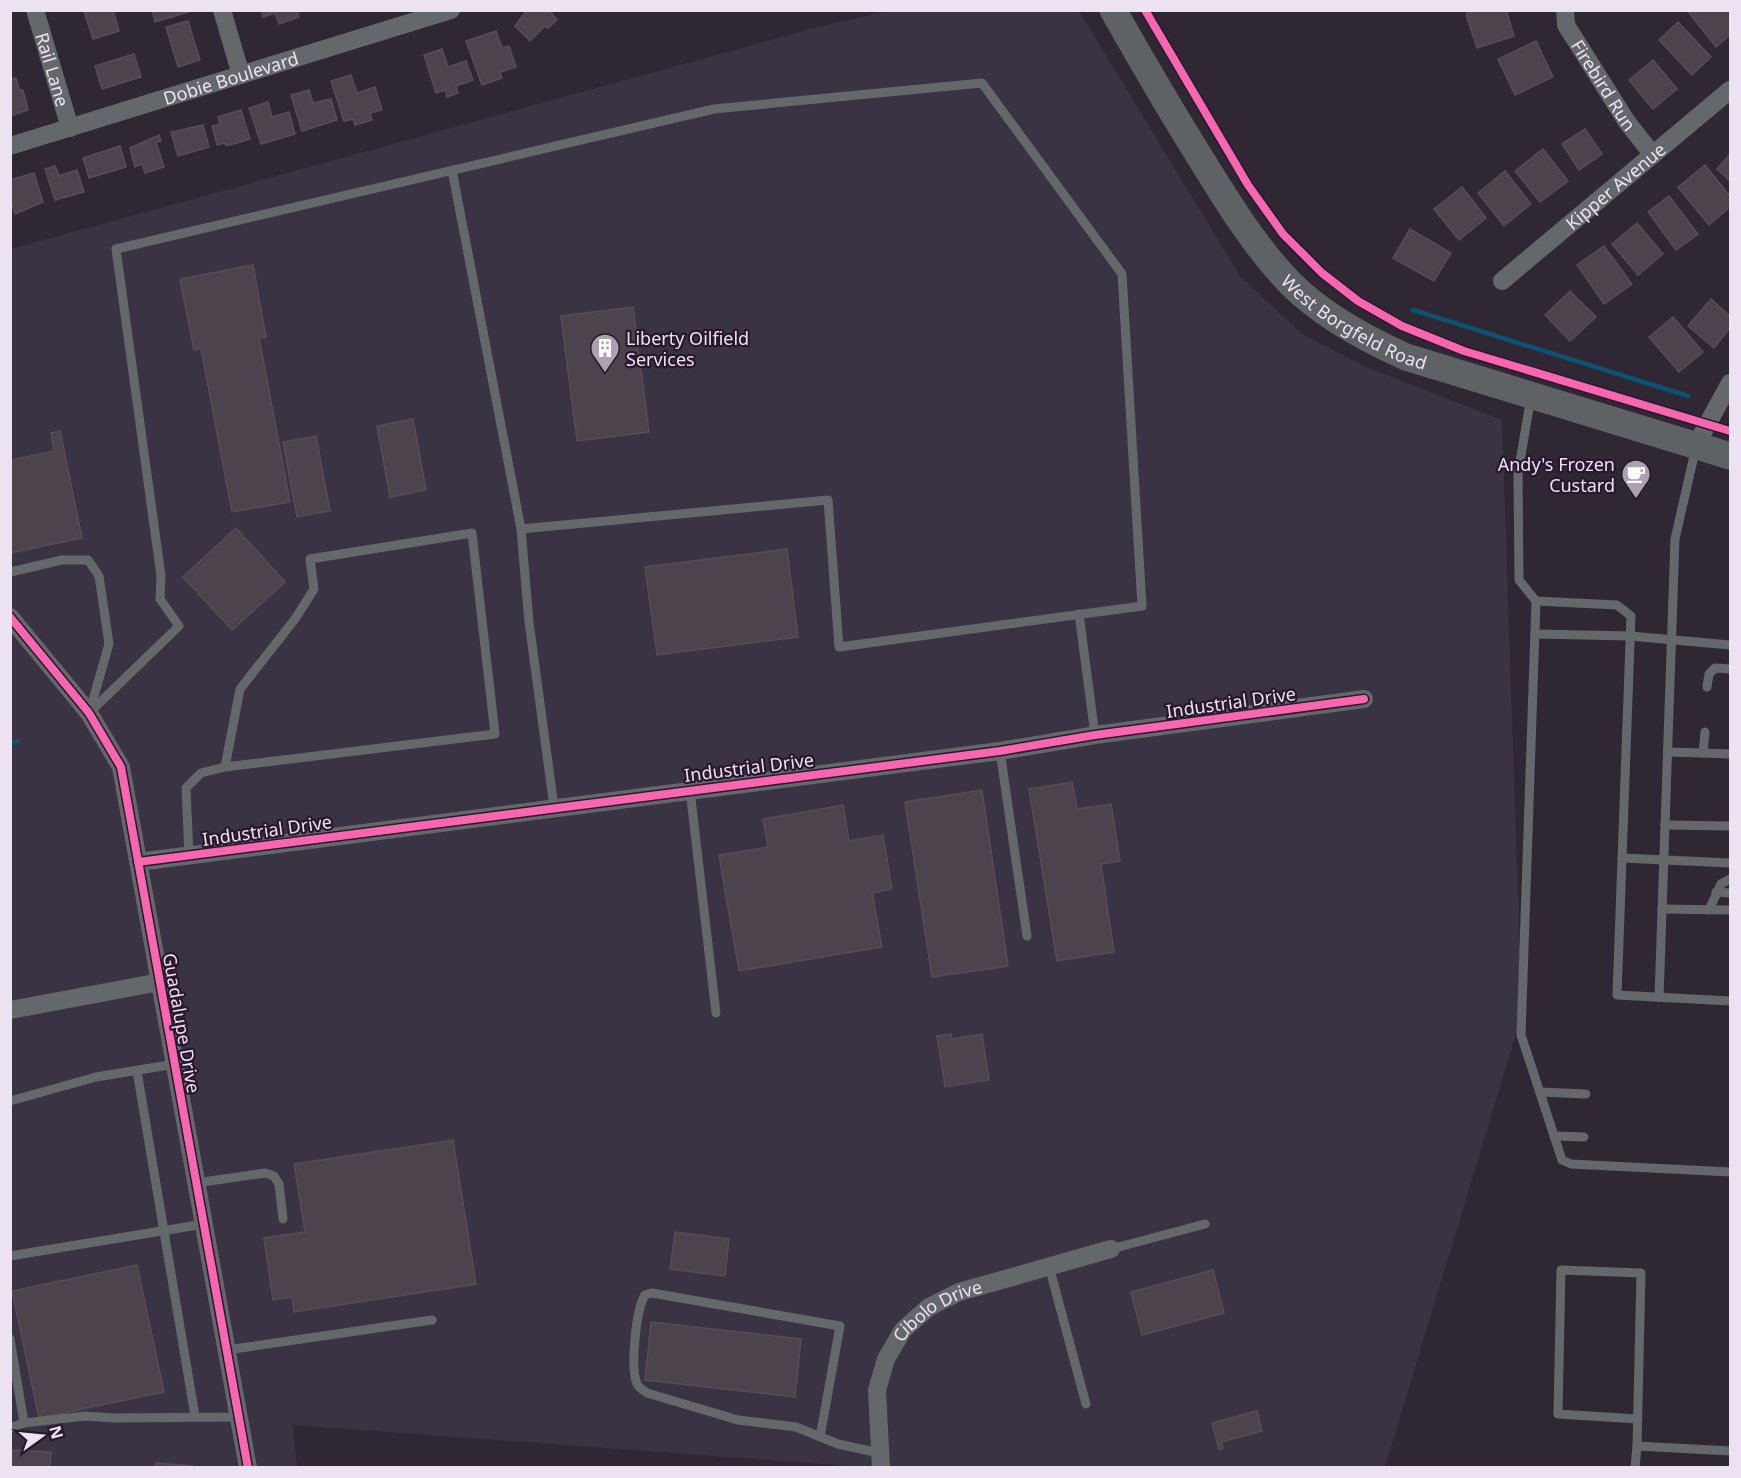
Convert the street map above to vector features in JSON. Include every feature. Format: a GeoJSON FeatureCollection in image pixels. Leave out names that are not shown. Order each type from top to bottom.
{"type":"FeatureCollection","features":[{"type":"Feature","properties":{"kind":"street","name":"Rail Lane"},"geometry":{"type":"LineString","coordinates":[[35,10],[70,128]]}},
{"type":"Feature","properties":{"kind":"street"},"geometry":{"type":"LineString","coordinates":[[222,10],[242,75]]}},
{"type":"Feature","properties":{"kind":"street","name":"Dobie Boulevard"},"geometry":{"type":"LineString","coordinates":[[10,146],[451,10]]}},
{"type":"Feature","properties":{"kind":"street","name":"West Borgfeld Road"},"geometry":{"type":"LineString","coordinates":[[1113,10],[1170,109],[1255,243],[1293,286],[1344,324],[1375,343],[1406,357],[1731,456]]}},
{"type":"Feature","properties":{"kind":"street","name":"Firebird Run"},"geometry":{"type":"LineString","coordinates":[[1565,10],[1566,25],[1627,122],[1653,155]]}},
{"type":"Feature","properties":{"kind":"street","name":"Kipper Avenue"},"geometry":{"type":"LineString","coordinates":[[1502,281],[1731,90]]}},
{"type":"Feature","properties":{"kind":"street"},"geometry":{"type":"LineString","coordinates":[[1696,445],[1731,383]]}},
{"type":"Feature","properties":{"kind":"street","name":"Guadalupe Drive"},"geometry":{"type":"LineString","coordinates":[[10,617],[89,713],[121,767],[248,1467]]}},
{"type":"Feature","properties":{"kind":"street","name":"Industrial Drive"},"geometry":{"type":"LineString","coordinates":[[138,862],[1000,751],[1095,735],[1364,699]]}},
{"type":"Feature","properties":{"kind":"street"},"geometry":{"type":"LineString","coordinates":[[10,1010],[160,981]]}},
{"type":"Feature","properties":{"kind":"street","name":"Cibolo Drive"},"geometry":{"type":"LineString","coordinates":[[880,1460],[877,1390],[886,1359],[903,1330],[929,1306],[959,1292],[1111,1249]]}},
{"type":"Feature","properties":{"kind":"lane"},"geometry":{"type":"LineString","coordinates":[[89,713],[179,626],[160,599],[161,576],[116,249],[714,109],[982,83],[1122,274],[1142,606],[839,647],[828,500],[521,529]]}},
{"type":"Feature","properties":{"kind":"lane"},"geometry":{"type":"LineString","coordinates":[[452,170],[521,529],[529,622],[554,807]]}},
{"type":"Feature","properties":{"kind":"lane"},"geometry":{"type":"LineString","coordinates":[[1532,395],[1518,473],[1519,580],[1536,602],[1521,1035],[1562,1160],[1571,1164],[1731,1172]]}},
{"type":"Feature","properties":{"kind":"lane"},"geometry":{"type":"LineString","coordinates":[[1659,998],[1675,539],[1696,445]]}},
{"type":"Feature","properties":{"kind":"lane"},"geometry":{"type":"LineString","coordinates":[[189,856],[186,788],[201,773],[225,767],[495,734],[472,533],[310,559],[314,589],[295,619],[240,689],[225,767]]}},
{"type":"Feature","properties":{"kind":"lane"},"geometry":{"type":"LineString","coordinates":[[10,572],[62,560],[88,560],[99,576],[109,644],[89,713]]}},
{"type":"Feature","properties":{"kind":"lane"},"geometry":{"type":"LineString","coordinates":[[1536,602],[1617,605],[1631,616],[1617,995],[1731,1001]]}},
{"type":"Feature","properties":{"kind":"lane"},"geometry":{"type":"LineString","coordinates":[[1079,614],[1095,735]]}},
{"type":"Feature","properties":{"kind":"lane"},"geometry":{"type":"LineString","coordinates":[[1534,634],[1630,636],[1731,645]]}},
{"type":"Feature","properties":{"kind":"lane"},"geometry":{"type":"LineString","coordinates":[[1707,687],[1709,674],[1715,668],[1731,669]]}},
{"type":"Feature","properties":{"kind":"lane"},"geometry":{"type":"LineString","coordinates":[[1703,753],[1705,732]]}},
{"type":"Feature","properties":{"kind":"lane"},"geometry":{"type":"LineString","coordinates":[[1000,751],[1027,936]]}},
{"type":"Feature","properties":{"kind":"lane"},"geometry":{"type":"LineString","coordinates":[[1668,752],[1731,754]]}},
{"type":"Feature","properties":{"kind":"lane"},"geometry":{"type":"LineString","coordinates":[[690,790],[716,1013]]}},
{"type":"Feature","properties":{"kind":"lane"},"geometry":{"type":"LineString","coordinates":[[1665,825],[1731,826]]}},
{"type":"Feature","properties":{"kind":"lane"},"geometry":{"type":"LineString","coordinates":[[1622,858],[1731,863]]}},
{"type":"Feature","properties":{"kind":"lane"},"geometry":{"type":"LineString","coordinates":[[1709,910],[1721,884],[1731,879]]}},
{"type":"Feature","properties":{"kind":"lane"},"geometry":{"type":"LineString","coordinates":[[1716,892],[1731,893]]}},
{"type":"Feature","properties":{"kind":"lane"},"geometry":{"type":"LineString","coordinates":[[1662,909],[1731,910]]}},
{"type":"Feature","properties":{"kind":"lane"},"geometry":{"type":"LineString","coordinates":[[10,1101],[96,1077],[175,1064]]}},
{"type":"Feature","properties":{"kind":"lane"},"geometry":{"type":"LineString","coordinates":[[137,1071],[195,1416]]}},
{"type":"Feature","properties":{"kind":"lane"},"geometry":{"type":"LineString","coordinates":[[1540,1092],[1586,1094]]}},
{"type":"Feature","properties":{"kind":"lane"},"geometry":{"type":"LineString","coordinates":[[1554,1136],[1584,1137]]}},
{"type":"Feature","properties":{"kind":"lane"},"geometry":{"type":"LineString","coordinates":[[196,1183],[265,1173],[274,1176],[279,1184],[283,1219]]}},
{"type":"Feature","properties":{"kind":"lane"},"geometry":{"type":"LineString","coordinates":[[10,1256],[204,1224]]}},
{"type":"Feature","properties":{"kind":"lane"},"geometry":{"type":"LineString","coordinates":[[1111,1249],[1205,1224]]}},
{"type":"Feature","properties":{"kind":"lane"},"geometry":{"type":"LineString","coordinates":[[1049,1266],[1086,1404]]}},
{"type":"Feature","properties":{"kind":"lane"},"geometry":{"type":"LineString","coordinates":[[1635,1467],[1638,1419],[1641,1273],[1561,1270],[1558,1414],[1638,1419]]}},
{"type":"Feature","properties":{"kind":"lane"},"geometry":{"type":"LineString","coordinates":[[820,1437],[840,1326],[652,1293],[645,1295],[639,1305],[634,1374],[638,1387],[648,1393],[738,1420],[796,1428],[880,1460]]}},
{"type":"Feature","properties":{"kind":"lane"},"geometry":{"type":"LineString","coordinates":[[227,1350],[432,1320]]}},
{"type":"Feature","properties":{"kind":"lane"},"geometry":{"type":"LineString","coordinates":[[10,1338],[24,1423]]}},
{"type":"Feature","properties":{"kind":"lane"},"geometry":{"type":"LineString","coordinates":[[10,1428],[24,1423],[85,1416],[113,1418],[239,1417]]}},
{"type":"Feature","properties":{"kind":"lane"},"geometry":{"type":"LineString","coordinates":[[1637,1446],[1731,1451]]}},
{"type":"Feature","properties":{"kind":"shaded area"},"geometry":{"type":"Polygon","coordinates":[[[887,11],[1079,11],[1240,276],[1302,334],[1366,367],[1502,420],[1522,1014],[1385,1467],[863,1467],[293,1425],[297,1467],[11,1468],[11,249],[822,26],[887,11]]]}},
{"type":"Feature","properties":{"kind":"building"},"geometry":{"type":"Polygon","coordinates":[[[113,10],[119,31],[93,39],[84,11],[113,10]]]}},
{"type":"Feature","properties":{"kind":"building"},"geometry":{"type":"Polygon","coordinates":[[[152,10],[187,10],[188,12],[155,22],[152,10]]]}},
{"type":"Feature","properties":{"kind":"building"},"geometry":{"type":"Polygon","coordinates":[[[261,10],[297,10],[299,17],[279,24],[275,13],[263,17],[261,10]]]}},
{"type":"Feature","properties":{"kind":"building"},"geometry":{"type":"Polygon","coordinates":[[[527,10],[549,10],[557,20],[548,28],[545,26],[530,41],[515,26],[527,10]]]}},
{"type":"Feature","properties":{"kind":"building"},"geometry":{"type":"Polygon","coordinates":[[[1477,10],[1506,10],[1514,36],[1477,48],[1466,14],[1477,10]]]}},
{"type":"Feature","properties":{"kind":"building"},"geometry":{"type":"Polygon","coordinates":[[[1687,10],[1730,10],[1730,35],[1716,47],[1687,10]]]}},
{"type":"Feature","properties":{"kind":"building"},"geometry":{"type":"Polygon","coordinates":[[[188,21],[200,60],[178,67],[166,27],[188,21]]]}},
{"type":"Feature","properties":{"kind":"building"},"geometry":{"type":"Polygon","coordinates":[[[1678,22],[1711,57],[1692,75],[1659,40],[1678,22]]]}},
{"type":"Feature","properties":{"kind":"building"},"geometry":{"type":"Polygon","coordinates":[[[496,31],[502,48],[509,46],[516,67],[500,72],[502,78],[482,85],[466,41],[496,31]]]}},
{"type":"Feature","properties":{"kind":"building"},"geometry":{"type":"Polygon","coordinates":[[[1536,41],[1553,77],[1515,95],[1498,59],[1536,41]]]}},
{"type":"Feature","properties":{"kind":"building"},"geometry":{"type":"Polygon","coordinates":[[[442,49],[448,67],[466,61],[473,80],[456,86],[458,93],[447,97],[445,90],[436,93],[424,55],[442,49]]]}},
{"type":"Feature","properties":{"kind":"building"},"geometry":{"type":"Polygon","coordinates":[[[134,54],[141,77],[102,89],[95,66],[134,54]]]}},
{"type":"Feature","properties":{"kind":"building"},"geometry":{"type":"Polygon","coordinates":[[[1653,60],[1677,89],[1653,109],[1629,80],[1653,60]]]}},
{"type":"Feature","properties":{"kind":"building"},"geometry":{"type":"Polygon","coordinates":[[[351,75],[357,93],[375,87],[382,110],[370,113],[372,120],[355,125],[353,119],[344,121],[331,81],[351,75]]]}},
{"type":"Feature","properties":{"kind":"building"},"geometry":{"type":"Polygon","coordinates":[[[16,78],[19,90],[23,90],[28,110],[10,116],[10,79],[16,78]]]}},
{"type":"Feature","properties":{"kind":"building"},"geometry":{"type":"Polygon","coordinates":[[[309,90],[313,103],[331,99],[337,120],[302,131],[291,95],[309,90]]]}},
{"type":"Feature","properties":{"kind":"building"},"geometry":{"type":"Polygon","coordinates":[[[268,102],[272,117],[289,112],[295,134],[261,144],[249,108],[268,102]]]}},
{"type":"Feature","properties":{"kind":"building"},"geometry":{"type":"Polygon","coordinates":[[[241,110],[250,139],[227,146],[224,143],[217,145],[212,126],[220,124],[218,117],[241,110]]]}},
{"type":"Feature","properties":{"kind":"building"},"geometry":{"type":"Polygon","coordinates":[[[203,125],[209,147],[178,156],[171,132],[203,125]]]}},
{"type":"Feature","properties":{"kind":"building"},"geometry":{"type":"Polygon","coordinates":[[[1585,129],[1602,154],[1579,170],[1562,144],[1585,129]]]}},
{"type":"Feature","properties":{"kind":"building"},"geometry":{"type":"Polygon","coordinates":[[[159,135],[161,141],[156,142],[164,167],[145,173],[142,164],[135,167],[130,148],[159,135]]]}},
{"type":"Feature","properties":{"kind":"building"},"geometry":{"type":"Polygon","coordinates":[[[120,146],[126,167],[89,178],[83,158],[120,146]]]}},
{"type":"Feature","properties":{"kind":"building"},"geometry":{"type":"Polygon","coordinates":[[[1543,149],[1568,181],[1540,202],[1515,171],[1543,149]]]}},
{"type":"Feature","properties":{"kind":"building"},"geometry":{"type":"Polygon","coordinates":[[[1730,154],[1730,181],[1717,169],[1730,154]]]}},
{"type":"Feature","properties":{"kind":"building"},"geometry":{"type":"Polygon","coordinates":[[[1705,165],[1730,196],[1730,207],[1709,225],[1678,187],[1705,165]]]}},
{"type":"Feature","properties":{"kind":"building"},"geometry":{"type":"Polygon","coordinates":[[[55,166],[59,176],[77,170],[84,192],[55,200],[45,169],[55,166]]]}},
{"type":"Feature","properties":{"kind":"building"},"geometry":{"type":"Polygon","coordinates":[[[1505,171],[1531,204],[1504,226],[1478,193],[1505,171]]]}},
{"type":"Feature","properties":{"kind":"building"},"geometry":{"type":"Polygon","coordinates":[[[34,173],[43,202],[15,214],[10,197],[10,180],[34,173]]]}},
{"type":"Feature","properties":{"kind":"building"},"geometry":{"type":"Polygon","coordinates":[[[1462,187],[1486,218],[1459,240],[1434,209],[1462,187]]]}},
{"type":"Feature","properties":{"kind":"building"},"geometry":{"type":"Polygon","coordinates":[[[1669,196],[1698,234],[1676,250],[1648,212],[1669,196]]]}},
{"type":"Feature","properties":{"kind":"building"},"geometry":{"type":"Polygon","coordinates":[[[1637,223],[1663,254],[1638,275],[1612,244],[1637,223]]]}},
{"type":"Feature","properties":{"kind":"building"},"geometry":{"type":"Polygon","coordinates":[[[1410,229],[1451,253],[1434,281],[1393,258],[1410,229]]]}},
{"type":"Feature","properties":{"kind":"building"},"geometry":{"type":"Polygon","coordinates":[[[1604,246],[1632,284],[1604,304],[1577,265],[1604,246]]]}},
{"type":"Feature","properties":{"kind":"building"},"geometry":{"type":"Polygon","coordinates":[[[253,265],[266,337],[259,338],[290,502],[232,512],[201,348],[194,350],[180,279],[253,265]]]}},
{"type":"Feature","properties":{"kind":"building"},"geometry":{"type":"Polygon","coordinates":[[[1570,291],[1596,317],[1570,341],[1545,315],[1570,291]]]}},
{"type":"Feature","properties":{"kind":"building"},"geometry":{"type":"Polygon","coordinates":[[[1711,299],[1730,316],[1730,328],[1714,348],[1688,326],[1711,299]]]}},
{"type":"Feature","properties":{"kind":"building","name":"Liberty Oilfield Services"},"geometry":{"type":"Polygon","coordinates":[[[633,307],[649,432],[577,441],[561,316],[633,307]]]}},
{"type":"Feature","properties":{"kind":"building"},"geometry":{"type":"Polygon","coordinates":[[[1673,317],[1703,352],[1679,372],[1649,337],[1673,317]]]}},
{"type":"Feature","properties":{"kind":"building"},"geometry":{"type":"Polygon","coordinates":[[[413,419],[426,490],[390,497],[377,426],[413,419]]]}},
{"type":"Feature","properties":{"kind":"building"},"geometry":{"type":"Polygon","coordinates":[[[60,431],[82,538],[10,553],[10,460],[54,451],[51,433],[60,431]]]}},
{"type":"Feature","properties":{"kind":"building"},"geometry":{"type":"Polygon","coordinates":[[[316,436],[330,511],[297,517],[283,442],[316,436]]]}},
{"type":"Feature","properties":{"kind":"building"},"geometry":{"type":"Polygon","coordinates":[[[236,528],[285,582],[232,630],[183,577],[236,528]]]}},
{"type":"Feature","properties":{"kind":"building"},"geometry":{"type":"Polygon","coordinates":[[[787,549],[798,637],[657,655],[645,567],[787,549]]]}},
{"type":"Feature","properties":{"kind":"building"},"geometry":{"type":"Polygon","coordinates":[[[1072,782],[1077,809],[1111,804],[1120,861],[1101,864],[1114,952],[1057,961],[1029,789],[1072,782]]]}},
{"type":"Feature","properties":{"kind":"building"},"geometry":{"type":"Polygon","coordinates":[[[982,790],[1008,966],[932,977],[905,802],[982,790]]]}},
{"type":"Feature","properties":{"kind":"building"},"geometry":{"type":"Polygon","coordinates":[[[843,805],[849,841],[883,835],[892,889],[872,893],[882,947],[739,971],[719,855],[768,847],[763,819],[843,805]]]}},
{"type":"Feature","properties":{"kind":"building"},"geometry":{"type":"Polygon","coordinates":[[[951,1034],[951,1039],[982,1034],[989,1080],[945,1087],[937,1036],[951,1034]]]}},
{"type":"Feature","properties":{"kind":"building"},"geometry":{"type":"Polygon","coordinates":[[[453,1140],[476,1284],[294,1312],[292,1297],[273,1300],[264,1238],[305,1232],[294,1164],[453,1140]]]}},
{"type":"Feature","properties":{"kind":"building"},"geometry":{"type":"Polygon","coordinates":[[[675,1232],[729,1239],[725,1276],[670,1269],[675,1232]]]}},
{"type":"Feature","properties":{"kind":"building"},"geometry":{"type":"Polygon","coordinates":[[[137,1265],[164,1392],[39,1418],[12,1291],[137,1265]]]}},
{"type":"Feature","properties":{"kind":"building"},"geometry":{"type":"Polygon","coordinates":[[[1213,1270],[1224,1313],[1142,1335],[1131,1292],[1213,1270]]]}},
{"type":"Feature","properties":{"kind":"building"},"geometry":{"type":"Polygon","coordinates":[[[651,1322],[801,1339],[795,1397],[645,1380],[651,1322]]]}},
{"type":"Feature","properties":{"kind":"building"},"geometry":{"type":"Polygon","coordinates":[[[1257,1411],[1262,1431],[1221,1442],[1223,1448],[1219,1450],[1212,1423],[1257,1411]]]}},
{"type":"Feature","properties":{"kind":"building"},"geometry":{"type":"Polygon","coordinates":[[[10,1450],[51,1452],[50,1468],[10,1468],[10,1450]]]}},
{"type":"Feature","properties":{"kind":"building"},"geometry":{"type":"Polygon","coordinates":[[[156,1463],[193,1466],[193,1468],[155,1468],[156,1463]]]}},
{"type":"Feature","properties":{"kind":"waterway"},"geometry":{"type":"LineString","coordinates":[[1413,310],[1688,396]]}},
{"type":"Feature","properties":{"kind":"waterway"},"geometry":{"type":"LineString","coordinates":[[10,744],[18,741]]}},
{"type":"Feature","properties":{"kind":"cycle path"},"geometry":{"type":"LineString","coordinates":[[1145,10],[1248,185],[1283,234],[1322,273],[1358,301],[1402,326],[1464,351],[1730,431]]}},
{"type":"Feature","properties":{"kind":"cycle path"},"geometry":{"type":"LineString","coordinates":[[10,617],[89,713],[121,767],[248,1468]]}},
{"type":"Feature","properties":{"kind":"cycle path"},"geometry":{"type":"LineString","coordinates":[[138,862],[1000,751],[1095,735],[1364,699]]}},
{"type":"Feature","properties":{"kind":"place","name":"Liberty Oilfield Services"},"geometry":{"type":"Point","coordinates":[605,374]}},
{"type":"Feature","properties":{"kind":"place","name":"Andy's Frozen Custard"},"geometry":{"type":"Point","coordinates":[1636,500]}}]}
